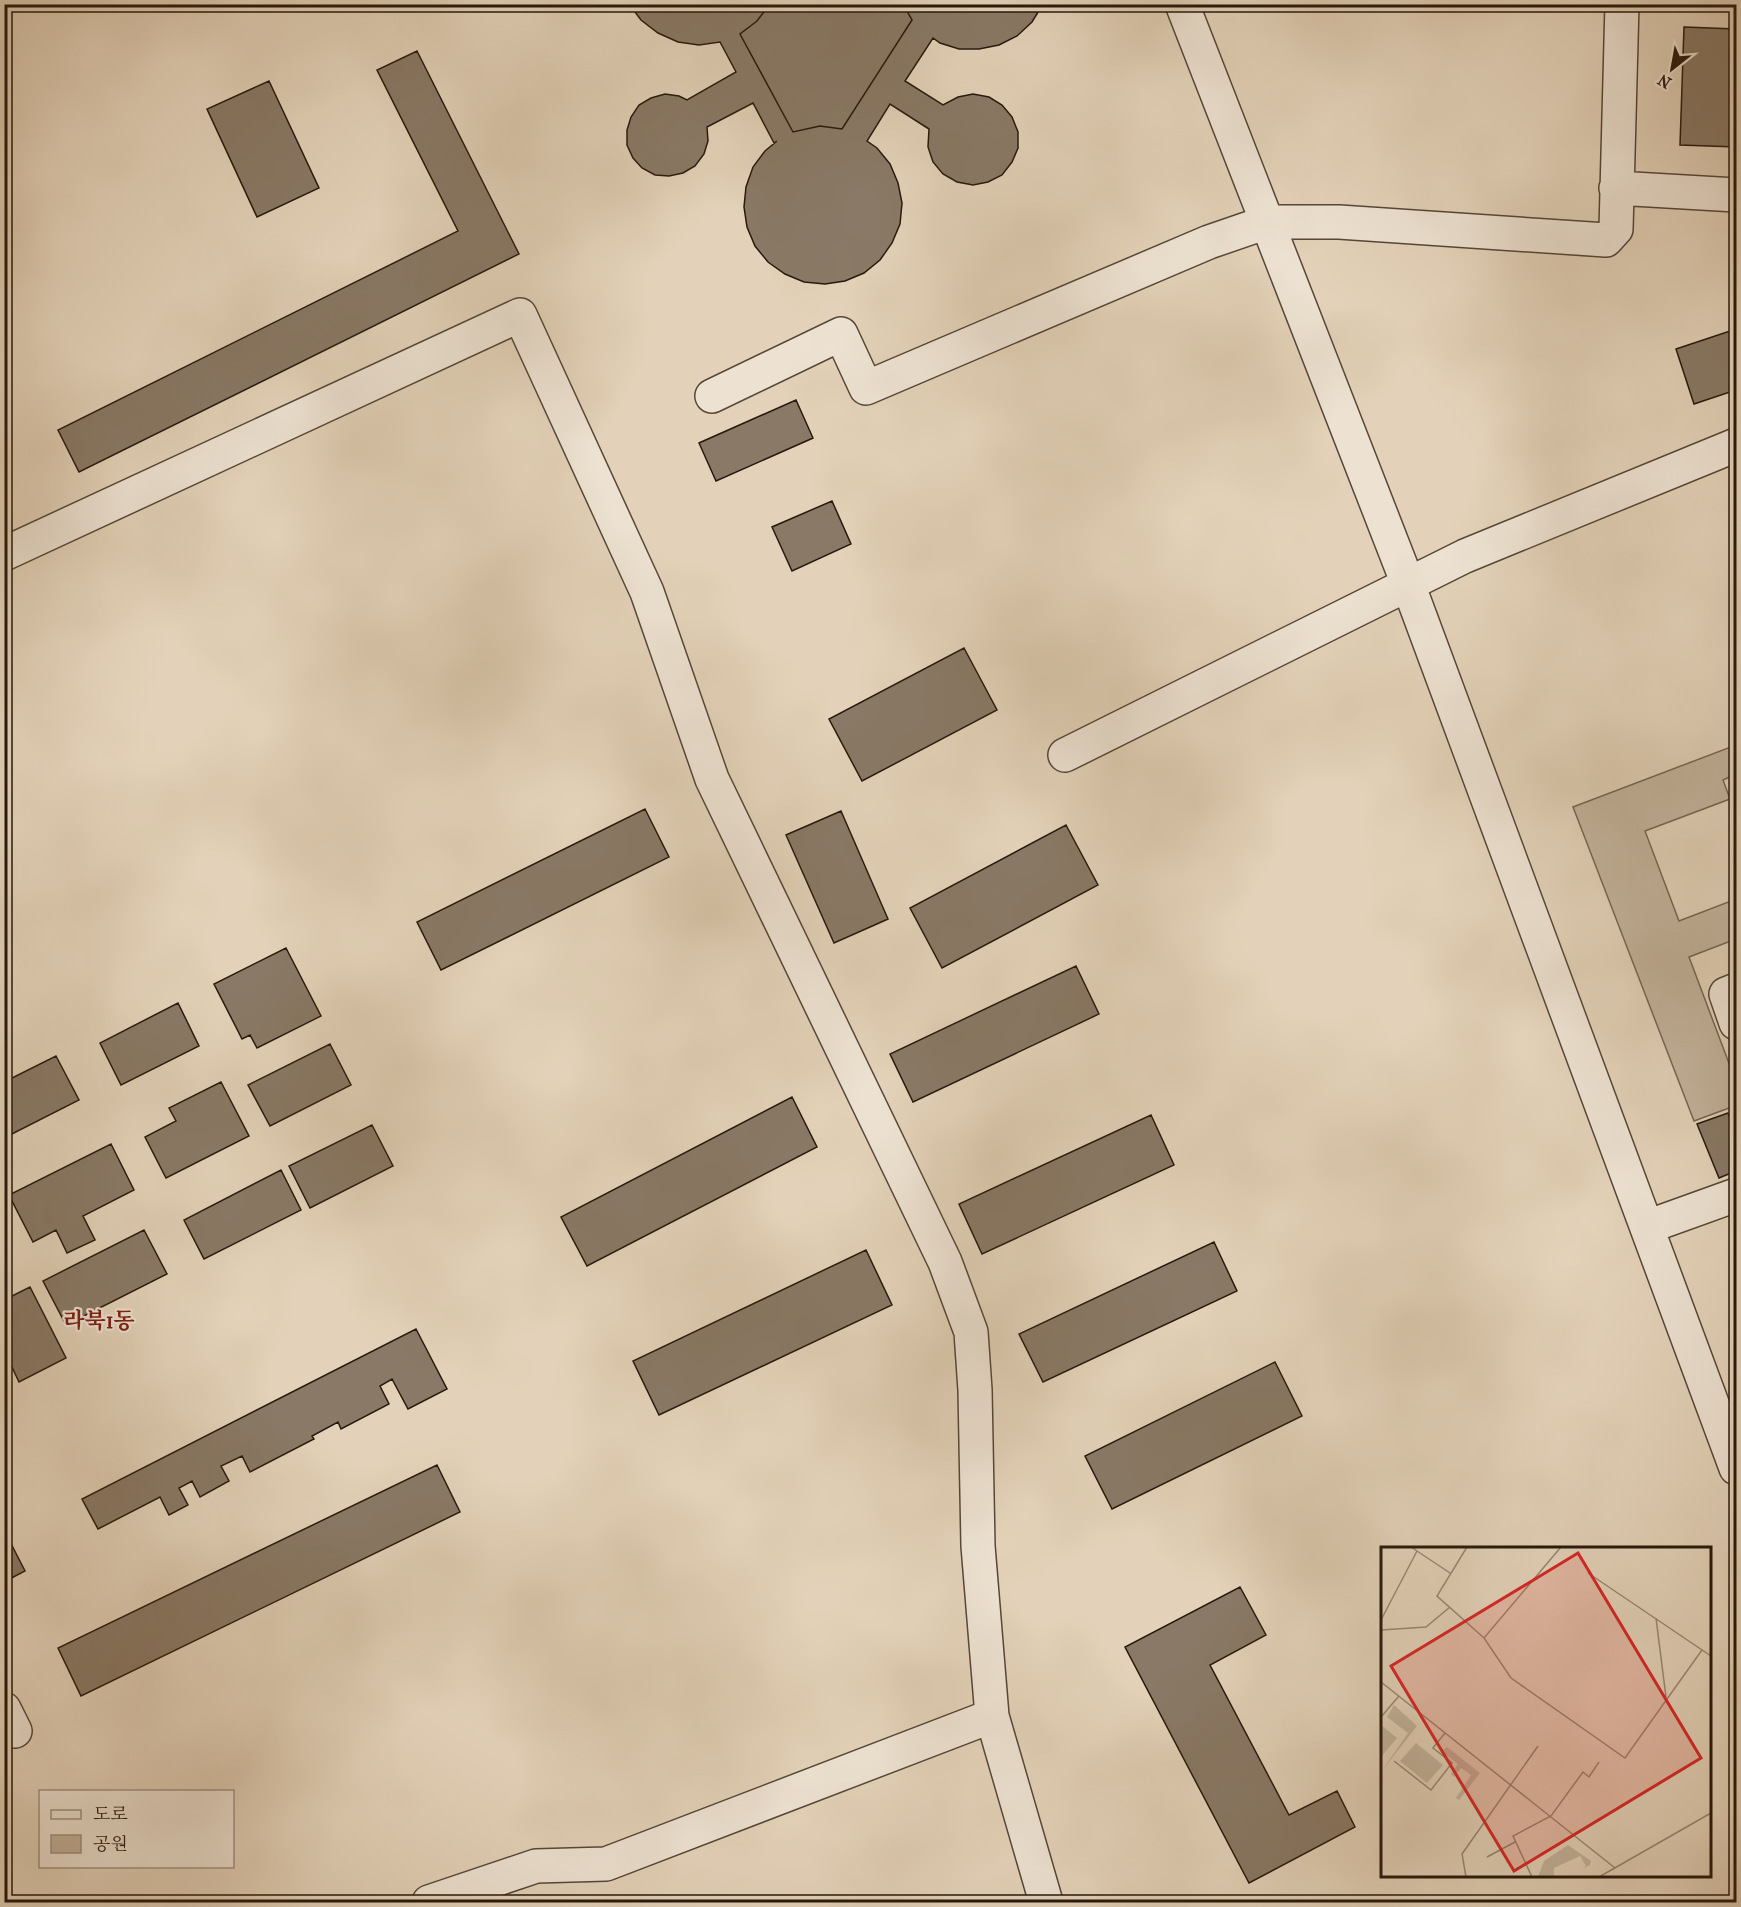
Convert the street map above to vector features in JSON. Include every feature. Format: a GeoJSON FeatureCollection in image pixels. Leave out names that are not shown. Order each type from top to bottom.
{"type":"FeatureCollection","features":[{"type":"Feature","properties":{"kind":"street"},"geometry":{"type":"LineString","coordinates":[[1182,4],[1408,584],[1737,1468]]}},
{"type":"Feature","properties":{"kind":"street"},"geometry":{"type":"LineString","coordinates":[[712,396],[841,334],[867,388],[1209,242],[1267,222],[1340,222],[1606,240],[1616,229],[1622,4]]}},
{"type":"Feature","properties":{"kind":"street"},"geometry":{"type":"LineString","coordinates":[[1616,188],[1737,195]]}},
{"type":"Feature","properties":{"kind":"street"},"geometry":{"type":"LineString","coordinates":[[4,554],[520,315],[647,592],[712,779],[945,1262],[971,1332],[975,1389],[978,1546],[992,1716],[1046,1902]]}},
{"type":"Feature","properties":{"kind":"street"},"geometry":{"type":"LineString","coordinates":[[1065,754],[1465,556],[1737,445]]}},
{"type":"Feature","properties":{"kind":"street"},"geometry":{"type":"LineString","coordinates":[[1737,990],[1726,994],[1737,1023]]}},
{"type":"Feature","properties":{"kind":"street"},"geometry":{"type":"LineString","coordinates":[[1647,1227],[1737,1195]]}},
{"type":"Feature","properties":{"kind":"street"},"geometry":{"type":"LineString","coordinates":[[429,1902],[536,1866],[606,1864],[992,1716]]}},
{"type":"Feature","properties":{"kind":"green space"},"geometry":{"type":"Polygon","coordinates":[[[1736,745],[1736,774],[1723,780],[1730,799],[1645,831],[1679,921],[1736,899],[1736,939],[1689,957],[1736,1082],[1736,1120],[1729,1108],[1694,1121],[1573,807],[1736,745]]]}},
{"type":"Feature","properties":{"kind":"building"},"geometry":{"type":"Polygon","coordinates":[[[629,4],[770,4],[757,21],[740,34],[793,132],[820,126],[842,129],[912,20],[903,4],[1043,4],[1032,22],[1017,36],[999,45],[979,49],[959,49],[940,43],[933,38],[905,81],[943,105],[958,97],[973,94],[989,97],[1002,105],[1012,117],[1018,132],[1018,148],[1012,162],[1002,175],[988,182],[973,185],[957,182],[943,174],[933,162],[928,147],[929,129],[890,104],[867,141],[877,148],[890,164],[898,183],[902,203],[900,224],[892,243],[880,260],[864,273],[845,281],[825,284],[804,282],[785,274],[768,262],[755,246],[747,227],[744,207],[746,187],[753,167],[765,151],[777,141],[774,143],[753,103],[707,127],[708,141],[704,154],[695,166],[683,173],[669,176],[655,175],[642,168],[633,158],[627,145],[627,130],[631,117],[639,105],[665,94],[687,100],[736,72],[720,42],[699,45],[678,42],[658,33],[641,20],[629,4]]]}},
{"type":"Feature","properties":{"kind":"building"},"geometry":{"type":"Polygon","coordinates":[[[629,4],[1043,4],[1032,22],[1017,36],[999,45],[979,49],[959,49],[940,43],[933,38],[905,81],[943,105],[958,97],[973,94],[989,97],[1002,105],[1012,117],[1018,132],[1018,148],[1012,162],[1002,175],[988,182],[973,185],[957,182],[943,174],[933,162],[928,147],[929,129],[890,104],[867,141],[877,148],[890,164],[898,183],[902,203],[900,224],[892,243],[880,260],[864,273],[845,281],[825,284],[804,282],[785,274],[768,262],[755,246],[747,227],[744,207],[746,187],[753,167],[765,151],[777,141],[774,143],[753,103],[707,127],[708,141],[704,154],[695,166],[683,173],[669,176],[655,175],[642,168],[633,158],[627,145],[627,130],[631,117],[639,105],[665,94],[687,100],[736,72],[720,42],[699,45],[678,42],[658,33],[641,20],[629,4]]]}},
{"type":"Feature","properties":{"kind":"building"},"geometry":{"type":"Polygon","coordinates":[[[1684,27],[1736,29],[1736,147],[1680,145],[1684,27]]]}},
{"type":"Feature","properties":{"kind":"building"},"geometry":{"type":"Polygon","coordinates":[[[417,51],[519,254],[79,472],[58,430],[458,231],[377,70],[417,51]]]}},
{"type":"Feature","properties":{"kind":"building"},"geometry":{"type":"Polygon","coordinates":[[[269,81],[319,188],[257,217],[207,109],[269,81]]]}},
{"type":"Feature","properties":{"kind":"building"},"geometry":{"type":"Polygon","coordinates":[[[1736,329],[1736,390],[1694,404],[1676,349],[1736,329]]]}},
{"type":"Feature","properties":{"kind":"building"},"geometry":{"type":"Polygon","coordinates":[[[796,400],[813,438],[716,481],[699,443],[796,400]]]}},
{"type":"Feature","properties":{"kind":"building"},"geometry":{"type":"Polygon","coordinates":[[[832,501],[851,544],[792,571],[772,527],[832,501]]]}},
{"type":"Feature","properties":{"kind":"building"},"geometry":{"type":"Polygon","coordinates":[[[964,648],[997,710],[862,781],[829,719],[964,648]]]}},
{"type":"Feature","properties":{"kind":"building"},"geometry":{"type":"Polygon","coordinates":[[[645,809],[669,857],[441,970],[417,922],[645,809]]]}},
{"type":"Feature","properties":{"kind":"building"},"geometry":{"type":"Polygon","coordinates":[[[841,811],[888,919],[834,943],[786,835],[841,811]]]}},
{"type":"Feature","properties":{"kind":"building"},"geometry":{"type":"Polygon","coordinates":[[[1066,825],[1098,885],[942,968],[910,908],[1066,825]]]}},
{"type":"Feature","properties":{"kind":"building"},"geometry":{"type":"Polygon","coordinates":[[[286,948],[321,1016],[257,1048],[250,1035],[242,1039],[214,984],[286,948]]]}},
{"type":"Feature","properties":{"kind":"building"},"geometry":{"type":"Polygon","coordinates":[[[1076,966],[1099,1014],[913,1102],[890,1054],[1076,966]]]}},
{"type":"Feature","properties":{"kind":"building"},"geometry":{"type":"Polygon","coordinates":[[[178,1003],[199,1046],[121,1085],[100,1043],[178,1003]]]}},
{"type":"Feature","properties":{"kind":"building"},"geometry":{"type":"Polygon","coordinates":[[[330,1044],[351,1085],[270,1126],[248,1085],[330,1044]]]}},
{"type":"Feature","properties":{"kind":"building"},"geometry":{"type":"Polygon","coordinates":[[[56,1056],[79,1100],[4,1138],[4,1082],[56,1056]]]}},
{"type":"Feature","properties":{"kind":"building"},"geometry":{"type":"Polygon","coordinates":[[[221,1082],[249,1136],[166,1178],[145,1137],[176,1121],[169,1108],[221,1082]]]}},
{"type":"Feature","properties":{"kind":"building"},"geometry":{"type":"Polygon","coordinates":[[[792,1097],[817,1147],[587,1266],[561,1217],[792,1097]]]}},
{"type":"Feature","properties":{"kind":"building"},"geometry":{"type":"Polygon","coordinates":[[[1728,1113],[1736,1136],[1736,1171],[1719,1178],[1697,1124],[1728,1113]]]}},
{"type":"Feature","properties":{"kind":"building"},"geometry":{"type":"Polygon","coordinates":[[[1151,1115],[1174,1165],[982,1254],[959,1204],[1151,1115]]]}},
{"type":"Feature","properties":{"kind":"building"},"geometry":{"type":"Polygon","coordinates":[[[372,1125],[393,1166],[310,1208],[289,1166],[372,1125]]]}},
{"type":"Feature","properties":{"kind":"building"},"geometry":{"type":"Polygon","coordinates":[[[111,1144],[134,1190],[83,1216],[95,1240],[67,1253],[56,1230],[33,1242],[9,1195],[111,1144]]]}},
{"type":"Feature","properties":{"kind":"building"},"geometry":{"type":"Polygon","coordinates":[[[281,1170],[301,1210],[204,1259],[184,1220],[281,1170]]]}},
{"type":"Feature","properties":{"kind":"building"},"geometry":{"type":"Polygon","coordinates":[[[144,1230],[167,1274],[66,1325],[43,1281],[144,1230]]]}},
{"type":"Feature","properties":{"kind":"building"},"geometry":{"type":"Polygon","coordinates":[[[1214,1242],[1237,1291],[1043,1382],[1019,1334],[1214,1242]]]}},
{"type":"Feature","properties":{"kind":"building"},"geometry":{"type":"Polygon","coordinates":[[[866,1250],[892,1305],[659,1415],[633,1361],[866,1250]]]}},
{"type":"Feature","properties":{"kind":"building"},"geometry":{"type":"Polygon","coordinates":[[[30,1287],[66,1358],[19,1382],[10,1363],[4,1366],[4,1300],[30,1287]]]}},
{"type":"Feature","properties":{"kind":"building"},"geometry":{"type":"Polygon","coordinates":[[[416,1329],[447,1389],[408,1409],[392,1379],[380,1386],[389,1404],[341,1429],[338,1422],[312,1436],[314,1439],[250,1472],[242,1456],[221,1466],[229,1481],[200,1497],[192,1481],[179,1488],[188,1505],[169,1515],[160,1497],[98,1529],[82,1499],[416,1329]]]}},
{"type":"Feature","properties":{"kind":"building"},"geometry":{"type":"Polygon","coordinates":[[[1275,1362],[1302,1416],[1112,1509],[1085,1456],[1275,1362]]]}},
{"type":"Feature","properties":{"kind":"building"},"geometry":{"type":"Polygon","coordinates":[[[437,1465],[460,1512],[81,1696],[58,1648],[437,1465]]]}},
{"type":"Feature","properties":{"kind":"building"},"geometry":{"type":"Polygon","coordinates":[[[4,1530],[25,1571],[4,1582],[4,1530]]]}},
{"type":"Feature","properties":{"kind":"building"},"geometry":{"type":"Polygon","coordinates":[[[1240,1587],[1266,1635],[1210,1665],[1289,1815],[1337,1791],[1355,1827],[1249,1883],[1125,1647],[1240,1587]]]}},
{"type":"Feature","properties":{"kind":"district","name":"라북1동"},"geometry":{"type":"Point","coordinates":[99,1321]}}]}
